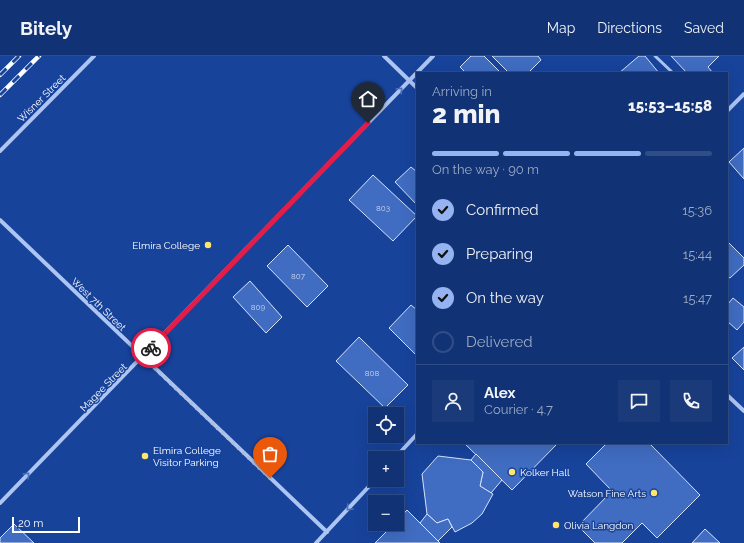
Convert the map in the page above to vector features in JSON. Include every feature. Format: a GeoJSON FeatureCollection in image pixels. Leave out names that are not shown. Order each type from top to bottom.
{"type":"FeatureCollection","features":[{"type":"Feature","properties":{"kind":"street","name":"Wisner Street"},"geometry":{"type":"LineString","coordinates":[[0,151],[94,56]]}},
{"type":"Feature","properties":{"kind":"street"},"geometry":{"type":"LineString","coordinates":[[384,56],[416,87]]}},
{"type":"Feature","properties":{"kind":"street","name":"Magee Street"},"geometry":{"type":"LineString","coordinates":[[417,72],[433,56]]}},
{"type":"Feature","properties":{"kind":"street","name":"Magee Street"},"geometry":{"type":"LineString","coordinates":[[0,503],[143,357],[416,73]]}},
{"type":"Feature","properties":{"kind":"street"},"geometry":{"type":"LineString","coordinates":[[728,110],[744,94]]}},
{"type":"Feature","properties":{"kind":"street","name":"West 7th Street"},"geometry":{"type":"LineString","coordinates":[[0,220],[327,532]]}},
{"type":"Feature","properties":{"kind":"street"},"geometry":{"type":"LineString","coordinates":[[728,396],[744,411]]}},
{"type":"Feature","properties":{"kind":"street"},"geometry":{"type":"LineString","coordinates":[[401,451],[416,435]]}},
{"type":"Feature","properties":{"kind":"street"},"geometry":{"type":"LineString","coordinates":[[316,543],[369,487]]}},
{"type":"Feature","properties":{"kind":"lane"},"geometry":{"type":"LineString","coordinates":[[655,56],[672,72]]}},
{"type":"Feature","properties":{"kind":"building"},"geometry":{"type":"Polygon","coordinates":[[[471,56],[484,56],[500,72],[465,72],[460,67],[471,56]]]}},
{"type":"Feature","properties":{"kind":"building"},"geometry":{"type":"Polygon","coordinates":[[[492,56],[538,56],[541,60],[529,72],[508,72],[492,56]]]}},
{"type":"Feature","properties":{"kind":"building"},"geometry":{"type":"Polygon","coordinates":[[[639,56],[645,56],[658,72],[620,72],[639,56]]]}},
{"type":"Feature","properties":{"kind":"building"},"geometry":{"type":"Polygon","coordinates":[[[671,56],[719,56],[708,67],[712,72],[686,72],[671,56]]]}},
{"type":"Feature","properties":{"kind":"building"},"geometry":{"type":"Polygon","coordinates":[[[744,148],[744,179],[729,162],[744,148]]]}},
{"type":"Feature","properties":{"kind":"building"},"geometry":{"type":"Polygon","coordinates":[[[411,167],[416,171],[416,204],[395,182],[411,167]]]}},
{"type":"Feature","properties":{"kind":"building"},"geometry":{"type":"Polygon","coordinates":[[[373,175],[416,215],[416,217],[393,241],[349,200],[373,175]]]}},
{"type":"Feature","properties":{"kind":"building"},"geometry":{"type":"Polygon","coordinates":[[[728,242],[744,258],[744,265],[730,278],[728,277],[728,242]]]}},
{"type":"Feature","properties":{"kind":"building"},"geometry":{"type":"Polygon","coordinates":[[[288,245],[328,286],[307,307],[267,266],[288,245]]]}},
{"type":"Feature","properties":{"kind":"building"},"geometry":{"type":"Polygon","coordinates":[[[250,281],[282,317],[266,333],[233,297],[250,281]]]}},
{"type":"Feature","properties":{"kind":"building"},"geometry":{"type":"Polygon","coordinates":[[[733,298],[744,307],[744,322],[737,330],[728,322],[728,304],[733,298]]]}},
{"type":"Feature","properties":{"kind":"building"},"geometry":{"type":"Polygon","coordinates":[[[411,305],[416,309],[416,355],[389,328],[411,305]]]}},
{"type":"Feature","properties":{"kind":"building"},"geometry":{"type":"Polygon","coordinates":[[[359,337],[408,385],[386,407],[384,407],[336,361],[359,337]]]}},
{"type":"Feature","properties":{"kind":"building"},"geometry":{"type":"Polygon","coordinates":[[[744,347],[744,370],[732,358],[744,347]]]}},
{"type":"Feature","properties":{"kind":"building","name":"Kolker Hall"},"geometry":{"type":"Polygon","coordinates":[[[465,444],[557,444],[512,490],[465,444]]]}},
{"type":"Feature","properties":{"kind":"building","name":"Watson Fine Arts"},"geometry":{"type":"Polygon","coordinates":[[[606,444],[650,444],[700,495],[657,538],[642,523],[622,543],[595,543],[578,526],[612,491],[586,464],[606,444]]]}},
{"type":"Feature","properties":{"kind":"building"},"geometry":{"type":"Polygon","coordinates":[[[476,454],[502,480],[491,493],[480,486],[483,472],[471,460],[476,454]]]}},
{"type":"Feature","properties":{"kind":"building"},"geometry":{"type":"Polygon","coordinates":[[[438,456],[471,460],[483,472],[480,486],[493,494],[482,514],[472,523],[455,532],[448,519],[437,523],[427,514],[422,474],[438,456]]]}},
{"type":"Feature","properties":{"kind":"building"},"geometry":{"type":"Polygon","coordinates":[[[407,510],[440,543],[375,543],[387,531],[404,531],[404,513],[407,510]]]}},
{"type":"Feature","properties":{"kind":"building"},"geometry":{"type":"Polygon","coordinates":[[[427,514],[437,523],[448,519],[452,527],[438,541],[420,523],[427,514]]]}},
{"type":"Feature","properties":{"kind":"building"},"geometry":{"type":"Polygon","coordinates":[[[14,524],[34,543],[0,543],[0,538],[14,524]]]}},
{"type":"Feature","properties":{"kind":"building"},"geometry":{"type":"Polygon","coordinates":[[[705,529],[720,543],[692,543],[705,529]]]}},
{"type":"Feature","properties":{"kind":"railway"},"geometry":{"type":"LineString","coordinates":[[0,75],[19,56]]}},
{"type":"Feature","properties":{"kind":"railway"},"geometry":{"type":"LineString","coordinates":[[0,95],[39,56]]}},
{"type":"Feature","properties":{"kind":"way so far"},"geometry":{"type":"LineString","coordinates":[[151,348],[143,357],[270,478]]}},
{"type":"Feature","properties":{"kind":"place","name":"Elmira College"},"geometry":{"type":"Point","coordinates":[208,245]}},
{"type":"Feature","properties":{"kind":"place","name":"Elmira College Visitor Parking"},"geometry":{"type":"Point","coordinates":[145,456]}},
{"type":"Feature","properties":{"kind":"place","name":"Kolker Hall"},"geometry":{"type":"Point","coordinates":[512,472]}},
{"type":"Feature","properties":{"kind":"place","name":"Watson Fine Arts"},"geometry":{"type":"Point","coordinates":[654,493]}},
{"type":"Feature","properties":{"kind":"place","name":"Olivia Langdon"},"geometry":{"type":"Point","coordinates":[556,525]}},
{"type":"Feature","properties":{"kind":"route"},"geometry":{"type":"LineString","coordinates":[[151,348],[368,123]]}}]}
